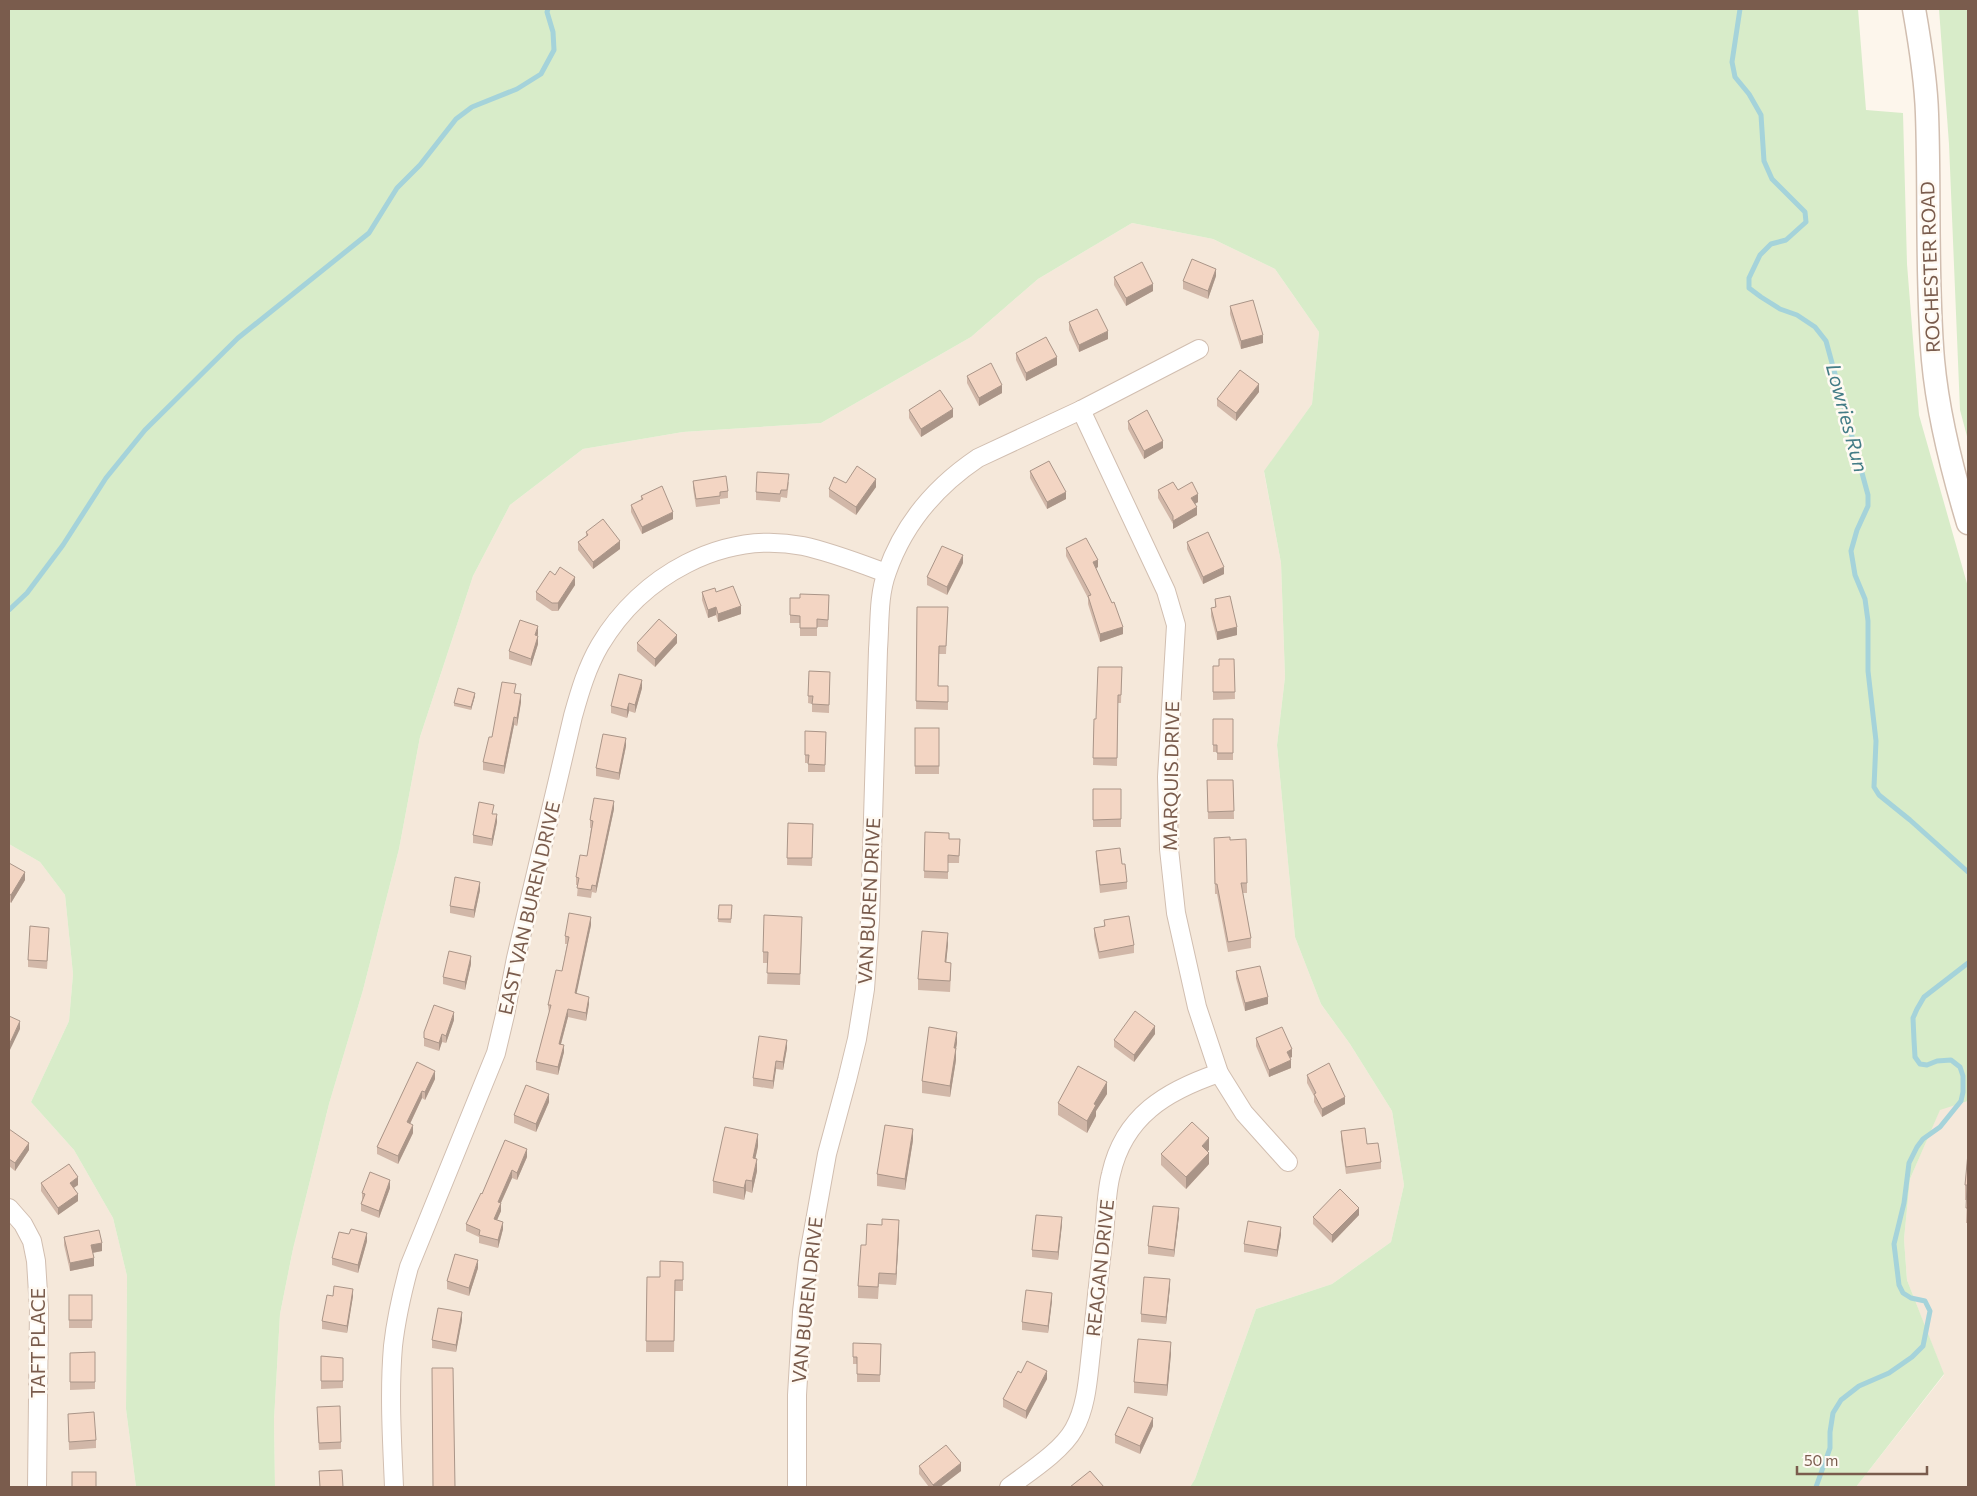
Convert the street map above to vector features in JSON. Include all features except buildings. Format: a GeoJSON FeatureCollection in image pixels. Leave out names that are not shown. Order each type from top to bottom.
{"type":"FeatureCollection","features":[{"type":"Feature","properties":{"kind":"street","name":"ROCHESTER ROAD"},"geometry":{"type":"LineString","coordinates":[[1914,9],[1927,113],[1928,235],[1934,362],[1944,427],[1968,523]]}},
{"type":"Feature","properties":{"kind":"street"},"geometry":{"type":"LineString","coordinates":[[1081,410],[1199,350]]}},
{"type":"Feature","properties":{"kind":"street","name":"VAN BUREN DRIVE"},"geometry":{"type":"LineString","coordinates":[[797,1487],[796,1395],[808,1260],[827,1154],[848,1080],[857,1040],[865,989],[870,934],[880,618],[886,574],[898,547],[921,508],[949,478],[978,458],[1081,410]]}},
{"type":"Feature","properties":{"kind":"street","name":"MARQUIS DRIVE"},"geometry":{"type":"LineString","coordinates":[[1081,410],[1156,566],[1172,608],[1176,625],[1167,804],[1176,913],[1193,989],[1219,1073],[1244,1114],[1288,1162]]}},
{"type":"Feature","properties":{"kind":"street","name":"EAST VAN BUREN DRIVE"},"geometry":{"type":"LineString","coordinates":[[394,1487],[391,1422],[393,1347],[409,1267],[496,1053],[516,958],[573,716],[581,686],[599,646],[623,612],[656,581],[695,559],[715,552],[757,544],[802,546],[854,561],[886,574]]}},
{"type":"Feature","properties":{"kind":"street","name":"REAGAN DRIVE"},"geometry":{"type":"LineString","coordinates":[[1009,1487],[1063,1444],[1074,1431],[1079,1419],[1087,1385],[1110,1176],[1122,1142],[1132,1126],[1160,1100],[1195,1081],[1219,1073]]}},
{"type":"Feature","properties":{"kind":"street","name":"TAFT PLACE"},"geometry":{"type":"LineString","coordinates":[[9,1208],[23,1224],[32,1241],[36,1261],[39,1308],[37,1487]]}},
{"type":"Feature","properties":{"kind":"shaded area"},"geometry":{"type":"Polygon","coordinates":[[[1132,223],[1213,239],[1275,269],[1319,332],[1312,404],[1264,472],[1281,563],[1285,677],[1277,745],[1295,937],[1321,1004],[1350,1044],[1392,1111],[1404,1185],[1391,1242],[1332,1284],[1256,1309],[1195,1479],[1190,1487],[275,1487],[274,1420],[280,1314],[293,1249],[329,1104],[363,990],[399,849],[420,737],[473,576],[510,505],[583,449],[683,432],[821,423],[971,337],[1038,279],[1132,223]]]}},
{"type":"Feature","properties":{"kind":"shaded area"},"geometry":{"type":"Polygon","coordinates":[[[9,844],[40,862],[65,895],[73,974],[69,1021],[31,1102],[74,1150],[113,1218],[127,1276],[126,1409],[136,1487],[9,1487],[9,844]]]}},
{"type":"Feature","properties":{"kind":"shaded area"},"geometry":{"type":"Polygon","coordinates":[[[1968,1101],[1968,1487],[1856,1487],[1944,1375],[1907,1280],[1904,1239],[1910,1179],[1940,1109],[1968,1101]]]}},
{"type":"Feature","properties":{"kind":"green space"},"geometry":{"type":"Polygon","coordinates":[[[9,9],[1858,9],[1866,110],[1903,113],[1907,264],[1919,415],[1968,587],[1968,1101],[1940,1110],[1910,1179],[1904,1239],[1907,1280],[1944,1374],[1856,1487],[1190,1487],[1195,1479],[1256,1309],[1332,1284],[1391,1242],[1404,1185],[1392,1111],[1350,1044],[1321,1004],[1295,937],[1277,745],[1285,677],[1281,563],[1264,471],[1312,404],[1319,332],[1275,269],[1213,239],[1132,223],[1038,279],[971,337],[821,423],[683,432],[583,449],[510,505],[473,576],[420,737],[399,849],[363,990],[329,1104],[293,1249],[280,1314],[274,1420],[275,1487],[136,1487],[126,1409],[127,1276],[113,1218],[74,1150],[31,1102],[69,1021],[73,974],[65,895],[40,862],[9,844],[9,9]]]}},
{"type":"Feature","properties":{"kind":"green space"},"geometry":{"type":"Polygon","coordinates":[[[1939,9],[1968,9],[1968,440],[1960,410],[1949,144],[1939,9]]]}},
{"type":"Feature","properties":{"kind":"waterway"},"geometry":{"type":"LineString","coordinates":[[9,610],[27,593],[63,545],[106,478],[145,430],[238,338],[369,233],[397,188],[420,165],[456,119],[472,107],[517,89],[541,74],[554,50],[553,32],[547,12],[548,9]]}},
{"type":"Feature","properties":{"kind":"waterway","name":"Lowries Run"},"geometry":{"type":"LineString","coordinates":[[1740,9],[1732,62],[1735,77],[1749,94],[1761,115],[1764,161],[1772,179],[1805,212],[1806,222],[1786,240],[1771,244],[1760,255],[1749,278],[1749,288],[1780,309],[1797,315],[1815,327],[1826,341],[1868,495],[1868,506],[1857,530],[1851,551],[1855,575],[1865,599],[1868,621],[1868,671],[1876,741],[1874,787],[1879,795],[1968,872]]}},
{"type":"Feature","properties":{"kind":"waterway","name":"Lowries Run"},"geometry":{"type":"LineString","coordinates":[[1816,1487],[1830,1448],[1833,1413],[1841,1400],[1859,1386],[1889,1373],[1912,1357],[1923,1346],[1930,1311],[1925,1301],[1911,1298],[1903,1293],[1899,1285],[1894,1244],[1904,1203],[1909,1163],[1923,1139],[1940,1127],[1961,1101],[1963,1076],[1960,1067],[1951,1060],[1937,1061],[1927,1065],[1920,1064],[1915,1057],[1913,1018],[1924,997],[1968,963]]}}]}
